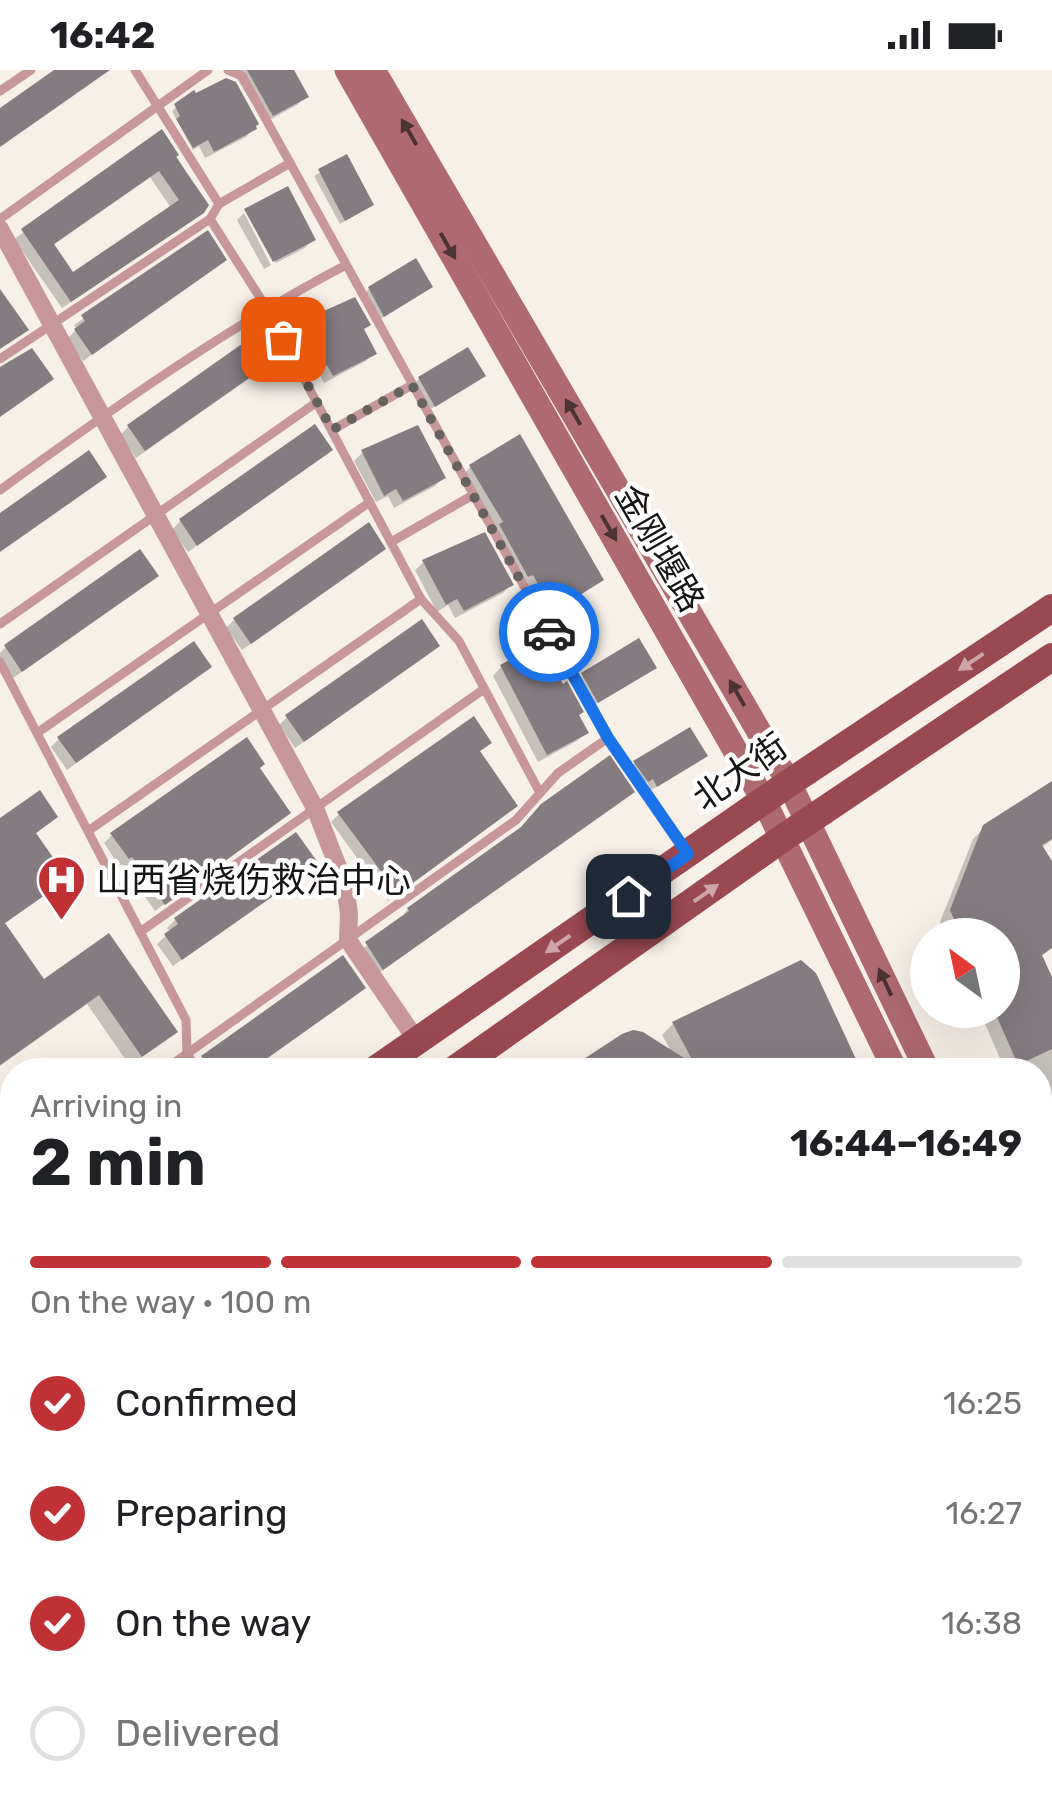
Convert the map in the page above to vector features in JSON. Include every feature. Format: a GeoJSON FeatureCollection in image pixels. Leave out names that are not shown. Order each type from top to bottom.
{"type":"FeatureCollection","features":[{"type":"Feature","properties":{"kind":"main road","name":"金刚堰路"},"geometry":{"type":"LineString","coordinates":[[348,70],[764,801],[889,1058]]}},
{"type":"Feature","properties":{"kind":"main road"},"geometry":{"type":"LineString","coordinates":[[373,70],[789,783],[921,1058]]}},
{"type":"Feature","properties":{"kind":"main road","name":"北大街"},"geometry":{"type":"LineString","coordinates":[[392,1058],[789,783],[1052,608]]}},
{"type":"Feature","properties":{"kind":"main road"},"geometry":{"type":"LineString","coordinates":[[472,1058],[783,838],[1052,657]]}},
{"type":"Feature","properties":{"kind":"street"},"geometry":{"type":"LineString","coordinates":[[0,229],[315,808],[345,885],[348,940],[417,1041]]}},
{"type":"Feature","properties":{"kind":"lane"},"geometry":{"type":"LineString","coordinates":[[0,91],[31,70]]}},
{"type":"Feature","properties":{"kind":"lane"},"geometry":{"type":"LineString","coordinates":[[135,70],[219,204]]}},
{"type":"Feature","properties":{"kind":"lane"},"geometry":{"type":"LineString","coordinates":[[0,219],[208,70]]}},
{"type":"Feature","properties":{"kind":"lane"},"geometry":{"type":"LineString","coordinates":[[228,70],[242,76],[608,738],[688,854]]}},
{"type":"Feature","properties":{"kind":"lane"},"geometry":{"type":"LineString","coordinates":[[0,359],[210,218],[219,204],[290,163]]}},
{"type":"Feature","properties":{"kind":"lane"},"geometry":{"type":"LineString","coordinates":[[210,218],[266,307],[421,599],[459,641],[540,793]]}},
{"type":"Feature","properties":{"kind":"lane"},"geometry":{"type":"LineString","coordinates":[[0,490],[102,416],[266,307],[346,265]]}},
{"type":"Feature","properties":{"kind":"lane"},"geometry":{"type":"LineString","coordinates":[[332,430],[412,385]]}},
{"type":"Feature","properties":{"kind":"lane"},"geometry":{"type":"LineString","coordinates":[[0,624],[317,402]]}},
{"type":"Feature","properties":{"kind":"lane"},"geometry":{"type":"LineString","coordinates":[[391,542],[473,495]]}},
{"type":"Feature","properties":{"kind":"lane"},"geometry":{"type":"LineString","coordinates":[[37,733],[370,502]]}},
{"type":"Feature","properties":{"kind":"lane"},"geometry":{"type":"LineString","coordinates":[[88,831],[421,599]]}},
{"type":"Feature","properties":{"kind":"lane"},"geometry":{"type":"LineString","coordinates":[[0,662],[186,1020],[190,1058]]}},
{"type":"Feature","properties":{"kind":"lane"},"geometry":{"type":"LineString","coordinates":[[140,932],[484,689]]}},
{"type":"Feature","properties":{"kind":"lane"},"geometry":{"type":"LineString","coordinates":[[181,1058],[516,820],[558,773],[608,738]]}},
{"type":"Feature","properties":{"kind":"building"},"geometry":{"type":"Polygon","coordinates":[[[54,70],[110,70],[0,147],[0,108],[54,70]]]}},
{"type":"Feature","properties":{"kind":"building"},"geometry":{"type":"Polygon","coordinates":[[[247,70],[294,70],[309,97],[273,116],[247,70]]]}},
{"type":"Feature","properties":{"kind":"building"},"geometry":{"type":"Polygon","coordinates":[[[226,78],[236,82],[259,124],[257,129],[214,152],[208,140],[193,148],[176,119],[180,116],[174,104],[194,90],[196,93],[226,78]]]}},
{"type":"Feature","properties":{"kind":"building"},"geometry":{"type":"Polygon","coordinates":[[[162,129],[209,205],[204,213],[71,302],[21,229],[162,129]],[[159,171],[54,244],[73,272],[179,200],[159,171]]]}},
{"type":"Feature","properties":{"kind":"building"},"geometry":{"type":"Polygon","coordinates":[[[347,154],[374,205],[345,221],[318,169],[347,154]]]}},
{"type":"Feature","properties":{"kind":"building"},"geometry":{"type":"Polygon","coordinates":[[[288,186],[316,240],[273,262],[244,209],[288,186]]]}},
{"type":"Feature","properties":{"kind":"building"},"geometry":{"type":"Polygon","coordinates":[[[208,230],[227,260],[92,355],[74,329],[85,321],[81,315],[208,230]]]}},
{"type":"Feature","properties":{"kind":"building"},"geometry":{"type":"Polygon","coordinates":[[[416,258],[433,287],[384,317],[368,287],[416,258]]]}},
{"type":"Feature","properties":{"kind":"building"},"geometry":{"type":"Polygon","coordinates":[[[0,289],[29,330],[0,349],[0,289]]]}},
{"type":"Feature","properties":{"kind":"building"},"geometry":{"type":"Polygon","coordinates":[[[355,297],[371,325],[364,329],[377,354],[333,376],[327,365],[315,371],[300,342],[296,345],[286,328],[355,297]]]}},
{"type":"Feature","properties":{"kind":"building"},"geometry":{"type":"Polygon","coordinates":[[[263,329],[272,336],[282,355],[145,451],[127,425],[263,329]]]}},
{"type":"Feature","properties":{"kind":"building"},"geometry":{"type":"Polygon","coordinates":[[[468,347],[486,376],[435,407],[418,377],[468,347]]]}},
{"type":"Feature","properties":{"kind":"building"},"geometry":{"type":"Polygon","coordinates":[[[32,348],[54,379],[0,417],[0,367],[32,348]]]}},
{"type":"Feature","properties":{"kind":"building"},"geometry":{"type":"Polygon","coordinates":[[[315,424],[333,450],[197,546],[179,519],[315,424]]]}},
{"type":"Feature","properties":{"kind":"building"},"geometry":{"type":"Polygon","coordinates":[[[418,425],[446,478],[403,501],[396,489],[384,496],[361,450],[418,425]]]}},
{"type":"Feature","properties":{"kind":"building"},"geometry":{"type":"Polygon","coordinates":[[[520,434],[604,580],[554,611],[533,575],[528,577],[499,524],[503,522],[469,465],[520,434]]]}},
{"type":"Feature","properties":{"kind":"building"},"geometry":{"type":"Polygon","coordinates":[[[89,450],[107,477],[0,552],[0,513],[89,450]]]}},
{"type":"Feature","properties":{"kind":"building"},"geometry":{"type":"Polygon","coordinates":[[[369,522],[386,549],[251,644],[233,618],[369,522]]]}},
{"type":"Feature","properties":{"kind":"building"},"geometry":{"type":"Polygon","coordinates":[[[485,532],[514,585],[464,611],[457,599],[446,605],[422,560],[485,532]]]}},
{"type":"Feature","properties":{"kind":"building"},"geometry":{"type":"Polygon","coordinates":[[[140,549],[159,576],[22,672],[4,645],[140,549]]]}},
{"type":"Feature","properties":{"kind":"building"},"geometry":{"type":"Polygon","coordinates":[[[422,619],[440,646],[304,742],[285,715],[422,619]]]}},
{"type":"Feature","properties":{"kind":"building"},"geometry":{"type":"Polygon","coordinates":[[[639,638],[657,668],[598,703],[581,673],[639,638]]]}},
{"type":"Feature","properties":{"kind":"building"},"geometry":{"type":"Polygon","coordinates":[[[194,641],[212,667],[76,763],[57,737],[194,641]]]}},
{"type":"Feature","properties":{"kind":"building"},"geometry":{"type":"Polygon","coordinates":[[[542,643],[563,684],[567,681],[584,712],[579,715],[589,733],[547,755],[500,665],[542,643]]]}},
{"type":"Feature","properties":{"kind":"building"},"geometry":{"type":"Polygon","coordinates":[[[474,716],[492,743],[480,751],[518,806],[398,894],[337,812],[474,716]]]}},
{"type":"Feature","properties":{"kind":"building"},"geometry":{"type":"Polygon","coordinates":[[[690,727],[708,756],[657,787],[653,779],[648,782],[633,761],[690,727]]]}},
{"type":"Feature","properties":{"kind":"building"},"geometry":{"type":"Polygon","coordinates":[[[247,737],[265,764],[260,768],[291,813],[165,905],[110,833],[247,737]]]}},
{"type":"Feature","properties":{"kind":"building"},"geometry":{"type":"Polygon","coordinates":[[[610,755],[635,792],[383,970],[365,942],[521,827],[541,804],[610,755]]]}},
{"type":"Feature","properties":{"kind":"building"},"geometry":{"type":"Polygon","coordinates":[[[1052,781],[1052,839],[1042,845],[1052,861],[1052,948],[1042,955],[1052,977],[1052,1049],[1033,1058],[1015,1058],[1002,1028],[1020,1028],[1020,918],[954,918],[950,910],[983,825],[1052,781]]]}},
{"type":"Feature","properties":{"kind":"building"},"geometry":{"type":"Polygon","coordinates":[[[40,790],[58,817],[36,833],[68,879],[5,923],[44,979],[109,933],[178,1032],[142,1057],[99,995],[10,1058],[0,1058],[0,818],[40,790]]]}},
{"type":"Feature","properties":{"kind":"building"},"geometry":{"type":"Polygon","coordinates":[[[296,832],[319,864],[182,960],[164,934],[178,924],[174,918],[296,832]]]}},
{"type":"Feature","properties":{"kind":"building"},"geometry":{"type":"Polygon","coordinates":[[[343,955],[366,988],[268,1058],[201,1056],[343,955]]]}},
{"type":"Feature","properties":{"kind":"building"},"geometry":{"type":"Polygon","coordinates":[[[801,960],[816,973],[855,1058],[691,1058],[672,1022],[801,960]]]}},
{"type":"Feature","properties":{"kind":"building"},"geometry":{"type":"Polygon","coordinates":[[[643,1032],[684,1058],[585,1058],[622,1034],[643,1032]]]}},
{"type":"Feature","properties":{"kind":"way so far"},"geometry":{"type":"LineString","coordinates":[[283,339],[332,430],[412,385],[549,632]]}},
{"type":"Feature","properties":{"kind":"place","name":"山西省烧伤救治中心"},"geometry":{"type":"Point","coordinates":[61,922]}},
{"type":"Feature","properties":{"kind":"route"},"geometry":{"type":"LineString","coordinates":[[549,632],[608,738],[688,854],[628,896]]}}]}
